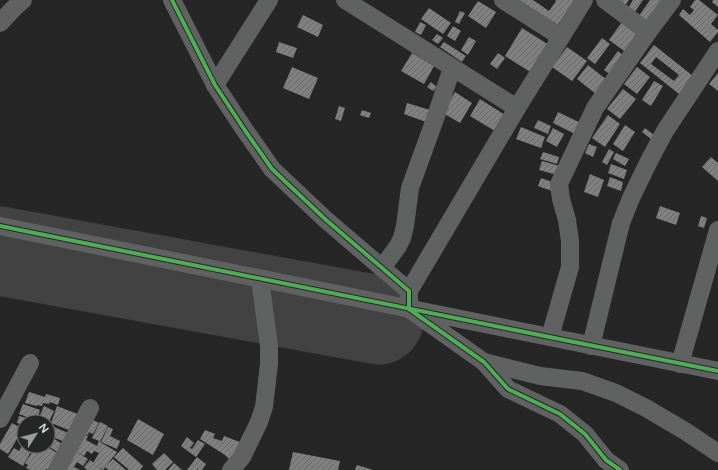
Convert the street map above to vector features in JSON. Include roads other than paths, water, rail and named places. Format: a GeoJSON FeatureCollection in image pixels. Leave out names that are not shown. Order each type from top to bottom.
{"type":"FeatureCollection","features":[{"type":"Feature","properties":{"kind":"street"},"geometry":{"type":"LineString","coordinates":[[172,0],[216,85],[272,169],[325,219],[409,291]]}},
{"type":"Feature","properties":{"kind":"street"},"geometry":{"type":"LineString","coordinates":[[216,85],[269,0]]}},
{"type":"Feature","properties":{"kind":"street"},"geometry":{"type":"LineString","coordinates":[[345,0],[517,108]]}},
{"type":"Feature","properties":{"kind":"street"},"geometry":{"type":"LineString","coordinates":[[503,0],[561,37]]}},
{"type":"Feature","properties":{"kind":"street"},"geometry":{"type":"LineString","coordinates":[[409,309],[409,291],[517,108],[584,0]]}},
{"type":"Feature","properties":{"kind":"street"},"geometry":{"type":"LineString","coordinates":[[605,0],[648,32]]}},
{"type":"Feature","properties":{"kind":"street"},"geometry":{"type":"LineString","coordinates":[[550,337],[570,267],[570,241],[567,220],[561,198],[560,184],[595,108],[672,0]]}},
{"type":"Feature","properties":{"kind":"street"},"geometry":{"type":"LineString","coordinates":[[0,23],[12,6]]}},
{"type":"Feature","properties":{"kind":"street"},"geometry":{"type":"LineString","coordinates":[[591,346],[620,223],[665,130],[718,51]]}},
{"type":"Feature","properties":{"kind":"street"},"geometry":{"type":"LineString","coordinates":[[382,268],[402,238],[410,188],[452,68]]}},
{"type":"Feature","properties":{"kind":"street"},"geometry":{"type":"LineString","coordinates":[[0,226],[718,371]]}},
{"type":"Feature","properties":{"kind":"street"},"geometry":{"type":"LineString","coordinates":[[680,364],[718,230]]}},
{"type":"Feature","properties":{"kind":"street"},"geometry":{"type":"LineString","coordinates":[[232,470],[246,450],[264,407],[269,364],[269,346],[260,279]]}},
{"type":"Feature","properties":{"kind":"street"},"geometry":{"type":"LineString","coordinates":[[409,309],[484,362],[508,389],[560,414],[585,434],[609,466]]}},
{"type":"Feature","properties":{"kind":"street"},"geometry":{"type":"LineString","coordinates":[[484,362],[540,376],[582,381],[616,393],[646,408],[685,431],[718,454]]}},
{"type":"Feature","properties":{"kind":"street"},"geometry":{"type":"LineString","coordinates":[[0,420],[30,363]]}},
{"type":"Feature","properties":{"kind":"street"},"geometry":{"type":"LineString","coordinates":[[57,470],[90,408]]}}]}
